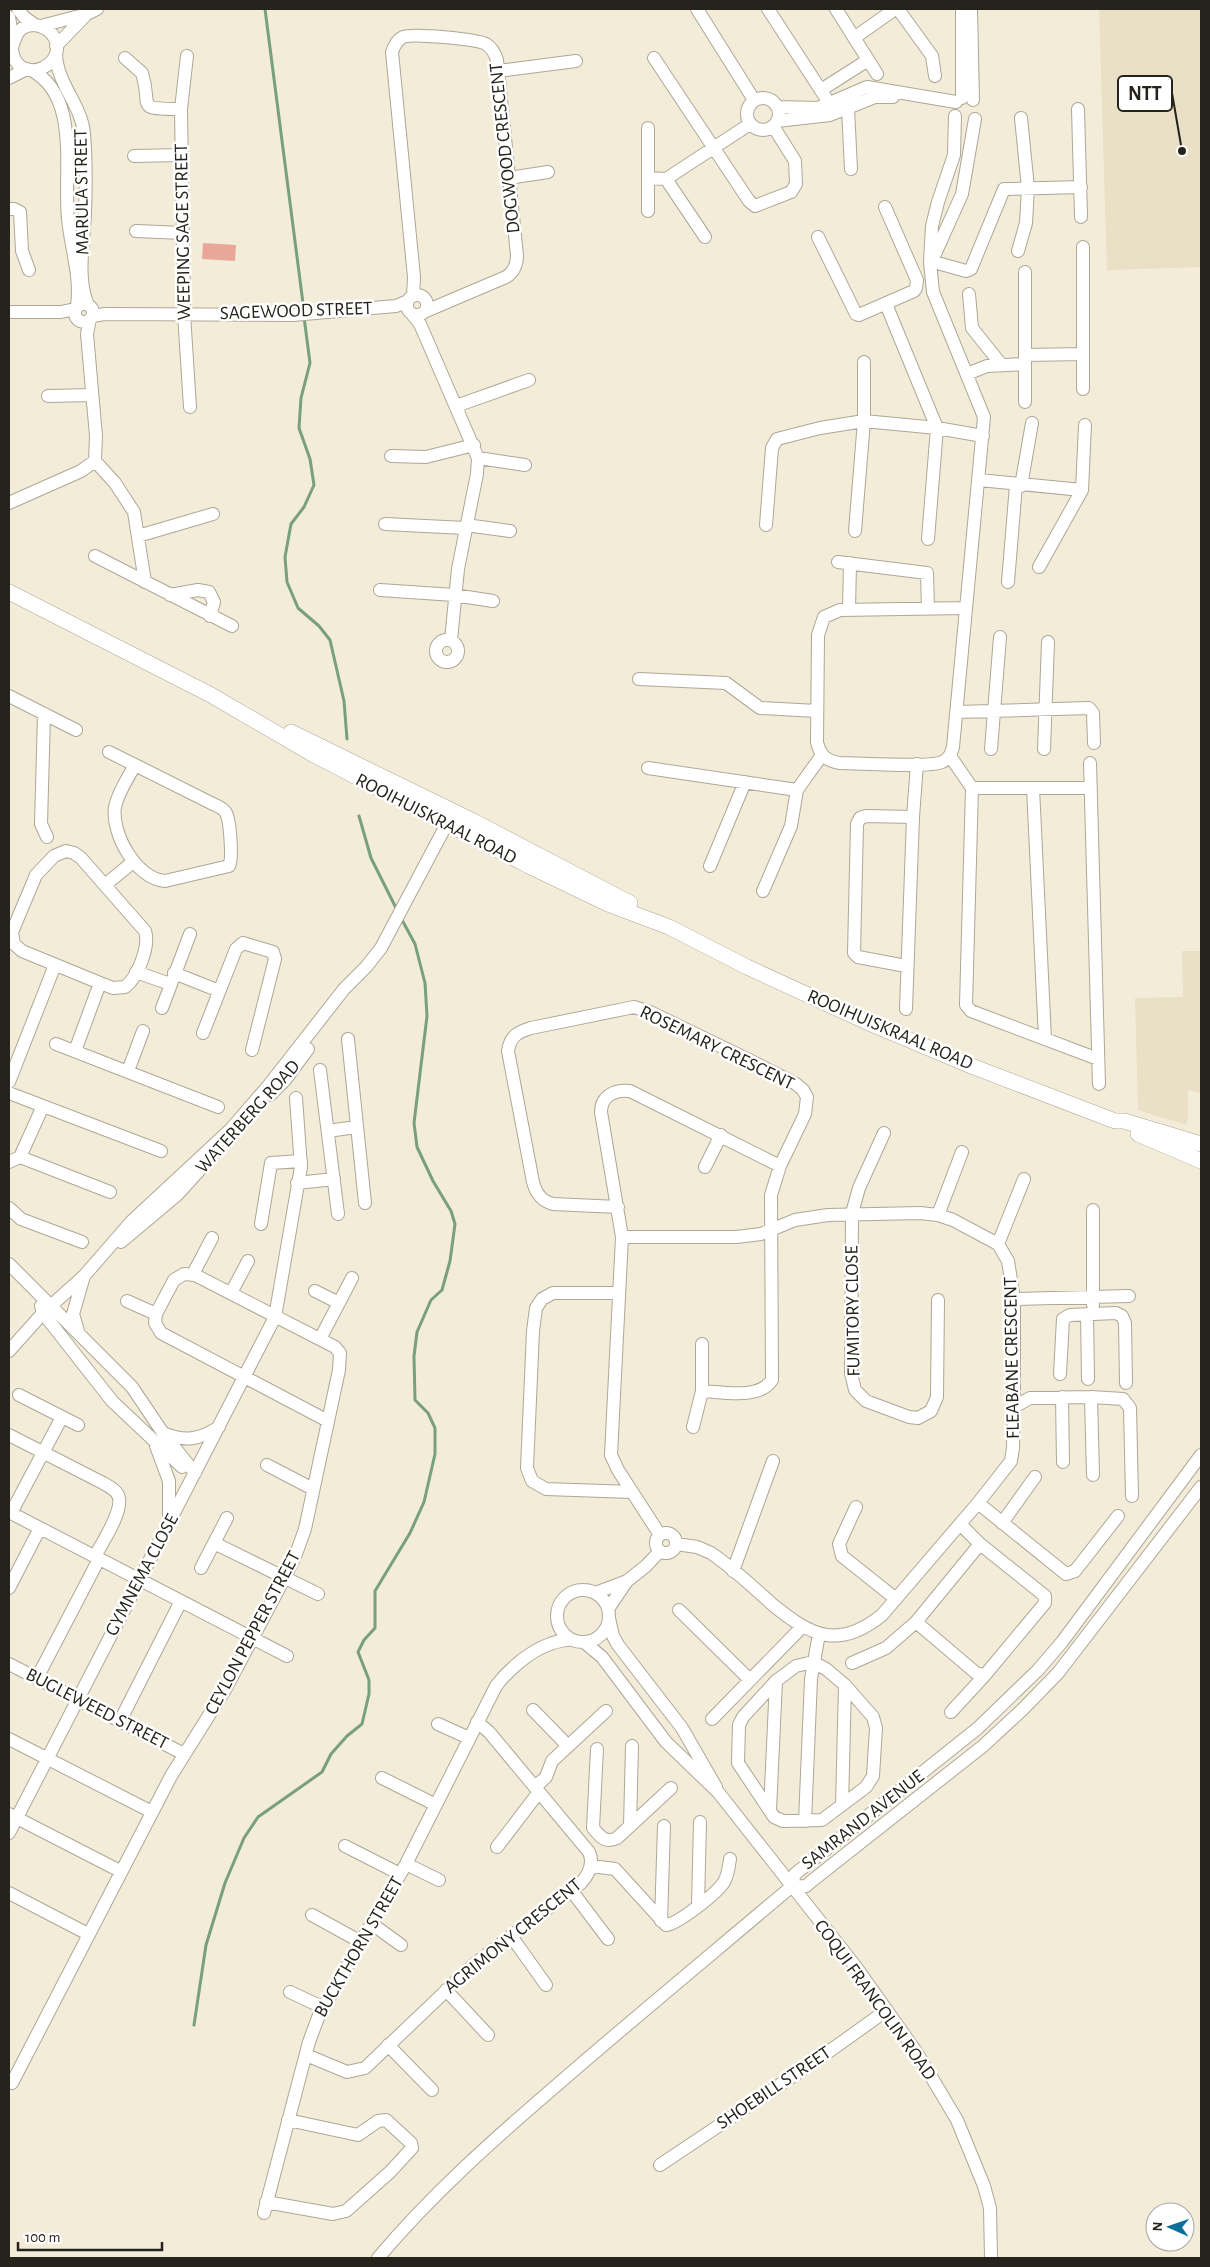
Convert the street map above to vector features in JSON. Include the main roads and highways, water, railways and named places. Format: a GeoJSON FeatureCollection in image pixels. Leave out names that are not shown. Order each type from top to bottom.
{"type":"FeatureCollection","features":[{"type":"Feature","properties":{"kind":"main road","name":"ROOIHUISKRAAL ROAD"},"geometry":{"type":"LineString","coordinates":[[9,592],[211,694],[244,707],[450,818],[552,862],[642,910],[669,927],[869,1023],[974,1067],[1115,1121],[1201,1144]]}},
{"type":"Feature","properties":{"kind":"main road","name":"ROOIHUISKRAAL ROAD"},"geometry":{"type":"LineString","coordinates":[[1115,1121],[1121,1126],[1201,1161]]}},
{"type":"Feature","properties":{"kind":"waterway"},"geometry":{"type":"LineString","coordinates":[[265,9],[304,311]]}},
{"type":"Feature","properties":{"kind":"waterway"},"geometry":{"type":"LineString","coordinates":[[304,317],[310,363],[301,398],[299,428],[310,459],[314,485],[304,507],[291,524],[285,557],[287,582],[298,608],[319,626],[330,640],[344,701],[347,739]]}},
{"type":"Feature","properties":{"kind":"waterway"},"geometry":{"type":"LineString","coordinates":[[359,816],[371,858],[397,910]]}},
{"type":"Feature","properties":{"kind":"waterway"},"geometry":{"type":"LineString","coordinates":[[194,2025],[206,1945],[225,1883],[244,1838],[258,1817],[322,1772],[331,1754],[347,1736],[362,1724],[369,1694],[369,1680],[358,1652],[364,1640],[375,1628],[375,1591],[410,1533],[424,1502],[435,1454],[435,1428],[428,1413],[415,1400],[414,1356],[417,1332],[431,1300],[442,1290],[450,1261],[455,1224],[451,1211],[433,1181],[417,1147],[414,1123],[427,1016],[425,983],[415,944],[401,918]]}},
{"type":"Feature","properties":{"kind":"place","name":"NTT"},"geometry":{"type":"Point","coordinates":[1182,151]}}]}
